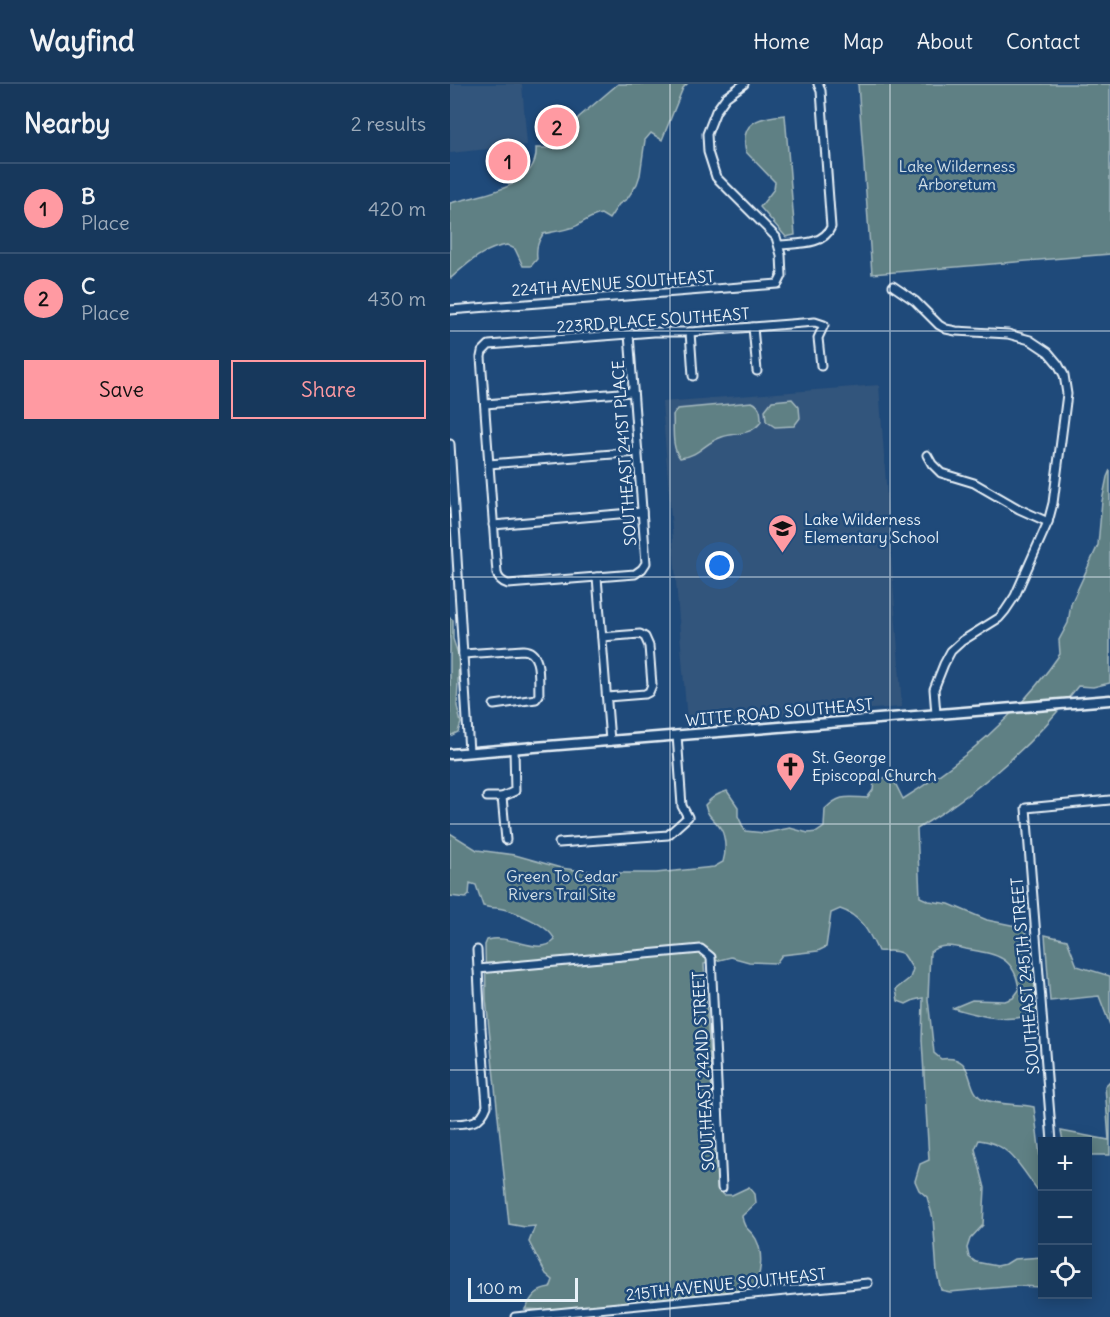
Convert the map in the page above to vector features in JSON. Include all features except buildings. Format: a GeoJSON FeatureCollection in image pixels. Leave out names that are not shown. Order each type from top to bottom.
{"type":"FeatureCollection","features":[{"type":"Feature","properties":{"kind":"street"},"geometry":{"type":"LineString","coordinates":[[744,84],[732,91],[720,104],[711,119],[707,134],[708,152],[716,177],[772,231],[780,245],[818,240],[827,235],[831,227],[821,91],[818,84]]}},
{"type":"Feature","properties":{"kind":"street","name":"224TH AVENUE SOUTHEAST"},"geometry":{"type":"LineString","coordinates":[[450,310],[778,284],[782,276],[780,245]]}},
{"type":"Feature","properties":{"kind":"street"},"geometry":{"type":"LineString","coordinates":[[893,286],[915,301],[946,329],[956,332],[1008,334],[1030,340],[1047,352],[1058,364],[1064,375],[1067,394],[1053,503],[1048,522],[1015,596],[1005,611],[999,618],[962,641],[951,651],[934,689],[936,714]]}},
{"type":"Feature","properties":{"kind":"street","name":"223RD PLACE SOUTHEAST"},"geometry":{"type":"LineString","coordinates":[[485,404],[481,357],[485,349],[492,344],[690,332],[807,322],[824,325],[818,338],[821,366]]}},
{"type":"Feature","properties":{"kind":"street"},"geometry":{"type":"LineString","coordinates":[[753,327],[757,371]]}},
{"type":"Feature","properties":{"kind":"street"},"geometry":{"type":"LineString","coordinates":[[690,332],[693,376]]}},
{"type":"Feature","properties":{"kind":"street","name":"SOUTHEAST 241ST PLACE"},"geometry":{"type":"LineString","coordinates":[[597,577],[635,574],[646,563],[629,334]]}},
{"type":"Feature","properties":{"kind":"street"},"geometry":{"type":"LineString","coordinates":[[610,741],[597,577],[508,584],[498,577],[485,404],[632,392]]}},
{"type":"Feature","properties":{"kind":"street"},"geometry":{"type":"LineString","coordinates":[[450,444],[469,752]]}},
{"type":"Feature","properties":{"kind":"street"},"geometry":{"type":"LineString","coordinates":[[489,464],[638,452]]}},
{"type":"Feature","properties":{"kind":"street"},"geometry":{"type":"LineString","coordinates":[[927,455],[941,473],[974,483],[1019,509],[1048,522]]}},
{"type":"Feature","properties":{"kind":"street"},"geometry":{"type":"LineString","coordinates":[[493,525],[642,512]]}},
{"type":"Feature","properties":{"kind":"street"},"geometry":{"type":"LineString","coordinates":[[602,638],[640,634],[649,646],[652,685],[649,692],[607,697]]}},
{"type":"Feature","properties":{"kind":"street"},"geometry":{"type":"LineString","coordinates":[[463,654],[522,650],[529,650],[534,654],[537,660],[539,695],[536,699],[494,705]]}},
{"type":"Feature","properties":{"kind":"street","name":"WITTE ROAD SOUTHEAST"},"geometry":{"type":"LineString","coordinates":[[450,754],[1110,700]]}},
{"type":"Feature","properties":{"kind":"street"},"geometry":{"type":"LineString","coordinates":[[559,843],[668,835],[688,817],[682,806],[677,735]]}},
{"type":"Feature","properties":{"kind":"street"},"geometry":{"type":"LineString","coordinates":[[487,797],[502,797],[512,793],[516,787],[514,749]]}},
{"type":"Feature","properties":{"kind":"street"},"geometry":{"type":"LineString","coordinates":[[502,797],[506,840]]}},
{"type":"Feature","properties":{"kind":"street","name":"SOUTHEAST 245TH STREET"},"geometry":{"type":"LineString","coordinates":[[1052,1137],[1026,808],[1110,800]]}},
{"type":"Feature","properties":{"kind":"street","name":"SOUTHEAST 242ND STREET"},"geometry":{"type":"LineString","coordinates":[[478,969],[701,949],[709,953],[723,1188]]}},
{"type":"Feature","properties":{"kind":"street"},"geometry":{"type":"LineString","coordinates":[[450,1124],[480,1119],[488,1106],[477,950]]}},
{"type":"Feature","properties":{"kind":"street","name":"215TH AVENUE SOUTHEAST"},"geometry":{"type":"LineString","coordinates":[[515,1317],[868,1283]]}},
{"type":"Feature","properties":{"kind":"shaded area"},"geometry":{"type":"Polygon","coordinates":[[[450,84],[522,84],[527,145],[450,153],[450,84]]]}},
{"type":"Feature","properties":{"kind":"shaded area","name":"Lake Wilderness Elementary School"},"geometry":{"type":"Polygon","coordinates":[[[879,385],[902,707],[687,722],[662,402],[879,385]]]}},
{"type":"Feature","properties":{"kind":"green space"},"geometry":{"type":"Polygon","coordinates":[[[618,84],[687,84],[683,88],[662,140],[651,133],[645,140],[640,175],[627,199],[619,204],[609,219],[601,214],[572,228],[543,234],[537,246],[537,259],[531,266],[523,266],[515,249],[507,245],[484,253],[451,278],[450,203],[491,193],[518,181],[528,172],[534,162],[536,148],[552,148],[579,117],[618,84]]]}},
{"type":"Feature","properties":{"kind":"green space","name":"Lake Wilderness Arboretum"},"geometry":{"type":"Polygon","coordinates":[[[858,84],[1110,84],[1110,254],[872,274],[858,84]]]}},
{"type":"Feature","properties":{"kind":"green space"},"geometry":{"type":"Polygon","coordinates":[[[785,115],[795,235],[786,237],[760,207],[774,189],[775,182],[746,152],[745,142],[746,133],[754,123],[767,117],[785,115]]]}},
{"type":"Feature","properties":{"kind":"green space"},"geometry":{"type":"Polygon","coordinates":[[[792,399],[799,407],[800,418],[794,426],[775,427],[766,421],[765,410],[772,401],[792,399]]]}},
{"type":"Feature","properties":{"kind":"green space"},"geometry":{"type":"Polygon","coordinates":[[[752,402],[761,413],[761,422],[753,430],[716,439],[687,457],[680,458],[677,454],[673,415],[677,409],[752,402]]]}},
{"type":"Feature","properties":{"kind":"green space","name":"Green To Cedar Rivers Trail Site"},"geometry":{"type":"Polygon","coordinates":[[[1110,470],[1110,683],[1093,687],[1078,686],[1043,728],[984,783],[917,829],[920,897],[949,904],[987,920],[1024,930],[1034,956],[1037,1012],[1006,1019],[953,1008],[972,1000],[1005,1001],[1013,998],[1019,990],[1013,970],[1002,958],[952,946],[938,947],[930,952],[928,999],[934,1053],[941,1059],[953,1059],[960,1062],[968,1073],[973,1088],[983,1099],[995,1103],[1034,1107],[1038,1142],[1038,1191],[1008,1152],[990,1142],[979,1140],[975,1149],[985,1188],[983,1225],[970,1239],[967,1248],[969,1257],[976,1262],[997,1266],[1014,1259],[1038,1257],[1038,1287],[1016,1286],[950,1292],[941,1290],[937,1273],[933,1218],[927,1197],[919,1190],[915,1181],[920,1164],[929,1160],[922,1040],[923,998],[906,1004],[898,1001],[896,989],[910,978],[913,969],[901,953],[878,951],[858,920],[840,909],[831,913],[826,947],[818,951],[782,955],[776,963],[749,962],[731,957],[704,964],[718,1188],[724,1195],[732,1195],[749,1187],[755,1194],[756,1203],[742,1216],[746,1227],[756,1239],[761,1258],[760,1271],[753,1290],[544,1310],[525,1309],[537,1292],[550,1288],[553,1280],[546,1274],[529,1242],[535,1226],[509,1224],[486,999],[485,945],[487,940],[496,939],[506,939],[533,946],[548,945],[555,940],[546,929],[530,919],[504,909],[483,906],[476,885],[470,883],[469,895],[466,898],[450,896],[450,833],[477,850],[515,855],[561,868],[615,873],[656,873],[714,867],[723,862],[725,846],[723,833],[708,813],[705,805],[720,793],[727,791],[738,807],[738,816],[745,831],[765,833],[790,828],[808,833],[817,832],[824,827],[825,809],[830,804],[844,798],[867,798],[873,790],[874,782],[891,775],[903,799],[948,769],[989,735],[1027,697],[1060,654],[1059,640],[1068,623],[1071,604],[1098,545],[1102,501],[1110,470]]]}},
{"type":"Feature","properties":{"kind":"green space"},"geometry":{"type":"Polygon","coordinates":[[[450,618],[453,620],[453,639],[459,657],[457,706],[461,723],[458,732],[450,736],[450,618]]]}},
{"type":"Feature","properties":{"kind":"green space"},"geometry":{"type":"Polygon","coordinates":[[[1045,935],[1067,940],[1077,966],[1110,976],[1110,1025],[1099,996],[1050,1001],[1045,935]]]}},
{"type":"Feature","properties":{"kind":"green space"},"geometry":{"type":"Polygon","coordinates":[[[1110,1081],[1110,1155],[1092,1155],[1092,1137],[1062,1137],[1061,1131],[1109,1140],[1105,1086],[1110,1081]]]}},
{"type":"Feature","properties":{"kind":"place","name":"C"},"geometry":{"type":"Point","coordinates":[557,127]}},
{"type":"Feature","properties":{"kind":"place","name":"B"},"geometry":{"type":"Point","coordinates":[508,161]}},
{"type":"Feature","properties":{"kind":"place","name":"Lake Wilderness Elementary School"},"geometry":{"type":"Point","coordinates":[783,554]}},
{"type":"Feature","properties":{"kind":"place","name":"St. George Episcopal Church"},"geometry":{"type":"Point","coordinates":[791,792]}}]}
